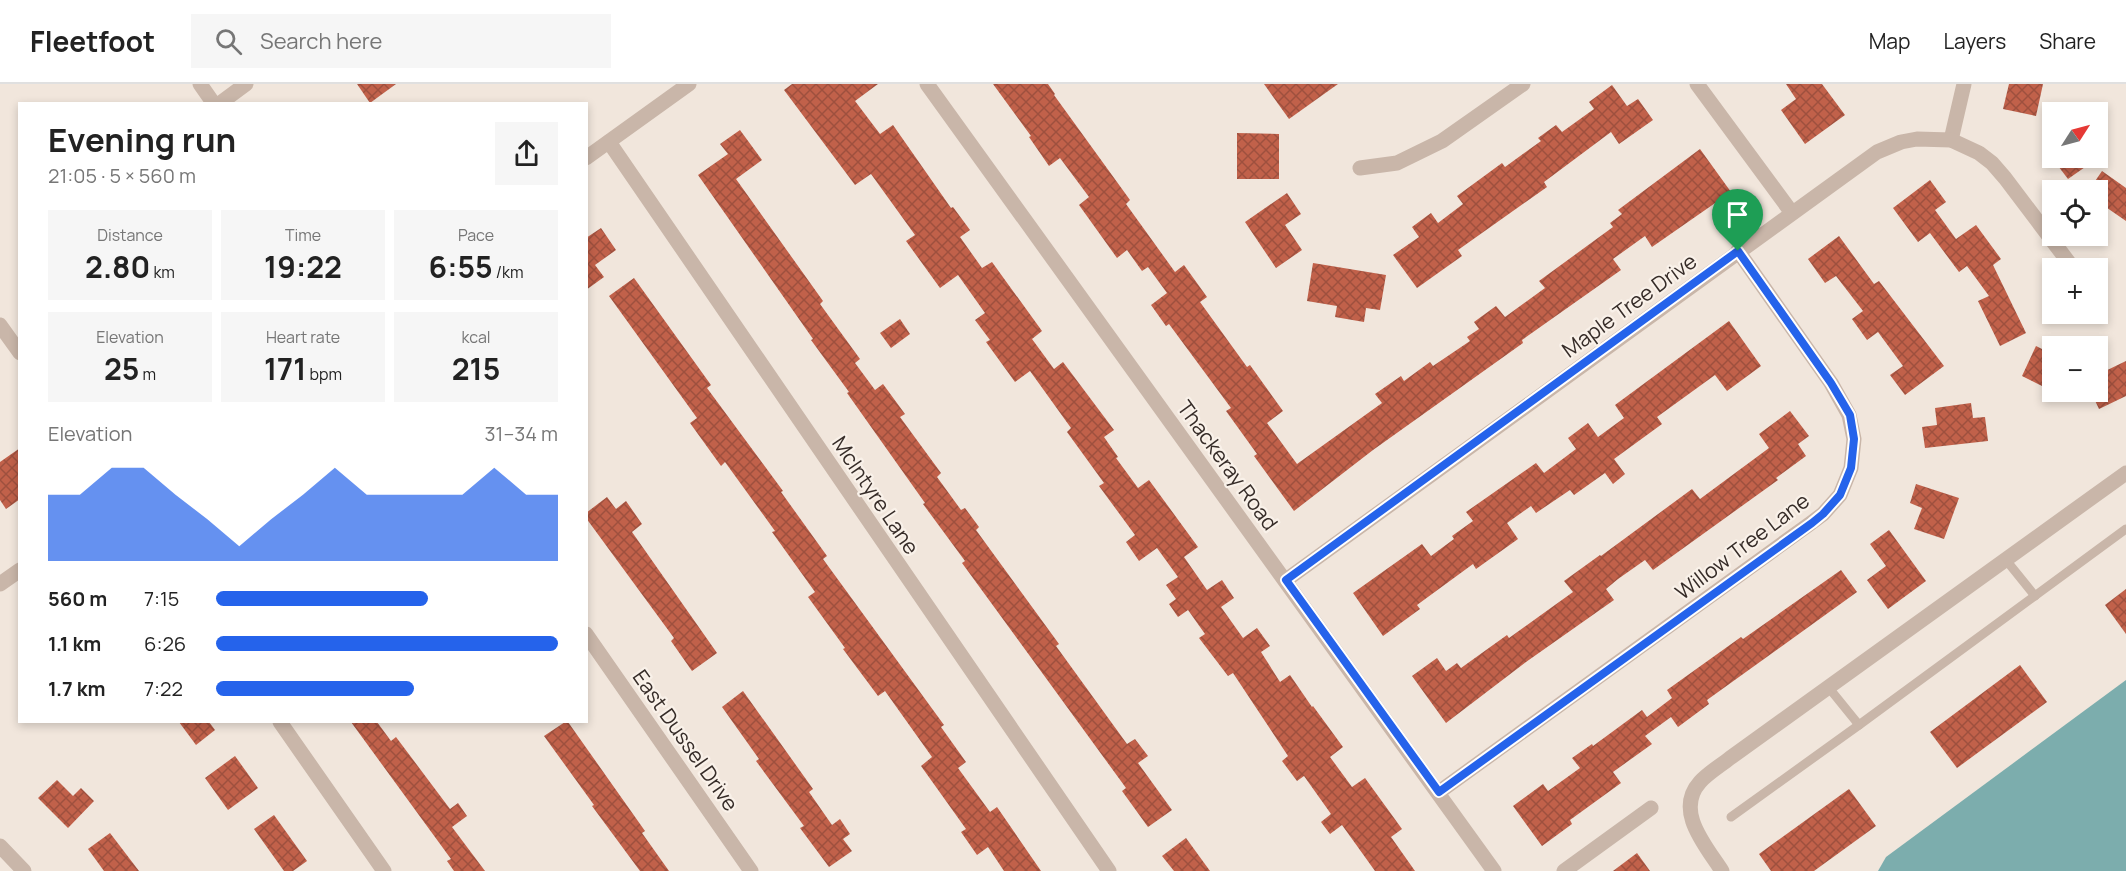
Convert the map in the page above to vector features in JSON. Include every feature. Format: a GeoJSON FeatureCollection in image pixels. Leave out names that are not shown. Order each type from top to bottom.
{"type":"FeatureCollection","features":[{"type":"Feature","properties":{"kind":"street"},"geometry":{"type":"LineString","coordinates":[[200,84],[213,102]]}},
{"type":"Feature","properties":{"kind":"street"},"geometry":{"type":"LineString","coordinates":[[222,102],[246,84]]}},
{"type":"Feature","properties":{"kind":"street"},"geometry":{"type":"LineString","coordinates":[[588,157],[689,84]]}},
{"type":"Feature","properties":{"kind":"street","name":"Thackeray Road"},"geometry":{"type":"LineString","coordinates":[[927,84],[1494,871]]}},
{"type":"Feature","properties":{"kind":"street"},"geometry":{"type":"LineString","coordinates":[[1360,168],[1397,163],[1442,141],[1523,84]]}},
{"type":"Feature","properties":{"kind":"street"},"geometry":{"type":"LineString","coordinates":[[1697,84],[1792,213]]}},
{"type":"Feature","properties":{"kind":"street"},"geometry":{"type":"LineString","coordinates":[[1951,140],[1964,84]]}},
{"type":"Feature","properties":{"kind":"street","name":"Maple Tree Drive"},"geometry":{"type":"LineString","coordinates":[[1286,580],[1877,152],[1901,142],[1917,139],[1951,140],[1979,153],[1992,163],[2065,258]]}},
{"type":"Feature","properties":{"kind":"street","name":"McIntyre Lane"},"geometry":{"type":"LineString","coordinates":[[609,142],[1109,871]]}},
{"type":"Feature","properties":{"kind":"street","name":"Willow Tree Lane"},"geometry":{"type":"LineString","coordinates":[[1439,792],[1812,523],[1840,495],[1851,468],[1854,439],[1850,415],[1831,383],[1738,251]]}},
{"type":"Feature","properties":{"kind":"street"},"geometry":{"type":"LineString","coordinates":[[0,325],[18,350]]}},
{"type":"Feature","properties":{"kind":"street"},"geometry":{"type":"LineString","coordinates":[[1722,871],[1692,824],[1690,809],[1692,796],[1700,783],[1730,758],[2126,473]]}},
{"type":"Feature","properties":{"kind":"street"},"geometry":{"type":"LineString","coordinates":[[0,584],[18,571]]}},
{"type":"Feature","properties":{"kind":"street","name":"East Dussel Drive"},"geometry":{"type":"LineString","coordinates":[[588,636],[751,871]]}},
{"type":"Feature","properties":{"kind":"street"},"geometry":{"type":"LineString","coordinates":[[280,723],[384,871]]}},
{"type":"Feature","properties":{"kind":"street"},"geometry":{"type":"LineString","coordinates":[[1564,871],[1651,808]]}},
{"type":"Feature","properties":{"kind":"street"},"geometry":{"type":"LineString","coordinates":[[0,846],[24,871]]}},
{"type":"Feature","properties":{"kind":"lane"},"geometry":{"type":"LineString","coordinates":[[1731,817],[2126,529]]}},
{"type":"Feature","properties":{"kind":"lane"},"geometry":{"type":"LineString","coordinates":[[2007,560],[2035,596]]}},
{"type":"Feature","properties":{"kind":"lane"},"geometry":{"type":"LineString","coordinates":[[1829,688],[1858,725]]}},
{"type":"Feature","properties":{"kind":"water"},"geometry":{"type":"Polygon","coordinates":[[[2126,680],[2126,871],[1878,871],[1886,857],[2126,680]]]}},
{"type":"Feature","properties":{"kind":"building"},"geometry":{"type":"Polygon","coordinates":[[[357,84],[396,84],[371,102],[357,84]]]}},
{"type":"Feature","properties":{"kind":"building"},"geometry":{"type":"Polygon","coordinates":[[[792,84],[878,84],[855,101],[880,134],[893,125],[951,208],[953,207],[970,230],[960,237],[982,268],[992,262],[1042,331],[1032,339],[1054,369],[1063,362],[1114,430],[1104,437],[1118,457],[1116,458],[1138,488],[1149,480],[1198,547],[1184,557],[1207,590],[1222,580],[1234,598],[1221,607],[1243,638],[1257,628],[1270,646],[1261,652],[1280,682],[1290,675],[1343,747],[1330,757],[1352,787],[1365,778],[1402,829],[1391,837],[1415,871],[1375,871],[1342,825],[1330,834],[1321,822],[1331,814],[1304,776],[1297,781],[1282,761],[1288,756],[1233,673],[1228,676],[1199,638],[1205,634],[1188,610],[1178,617],[1169,604],[1176,599],[1166,585],[1178,577],[1157,548],[1139,561],[1126,542],[1135,535],[1099,486],[1104,483],[1067,432],[1071,428],[1030,371],[1015,382],[986,342],[990,340],[975,320],[985,313],[958,275],[940,288],[906,241],[915,235],[871,174],[855,185],[784,90],[792,84]]]}},
{"type":"Feature","properties":{"kind":"building"},"geometry":{"type":"Polygon","coordinates":[[[993,84],[1048,84],[1130,200],[1126,204],[1175,272],[1184,265],[1207,297],[1200,302],[1247,367],[1250,365],[1283,411],[1267,423],[1297,464],[1382,403],[1375,394],[1401,376],[1404,381],[1430,362],[1433,366],[1470,341],[1467,337],[1479,329],[1474,322],[1496,306],[1505,317],[1545,288],[1539,281],[1613,227],[1610,223],[1622,214],[1618,210],[1700,149],[1731,192],[1652,247],[1645,236],[1613,259],[1621,270],[1522,340],[1523,343],[1373,450],[1294,511],[1254,456],[1257,454],[1226,411],[1231,408],[1169,324],[1166,326],[1151,305],[1167,293],[1148,267],[1142,271],[1127,250],[1117,258],[1079,205],[1089,197],[1060,158],[1049,166],[1029,137],[1031,136],[993,84]]]}},
{"type":"Feature","properties":{"kind":"building"},"geometry":{"type":"Polygon","coordinates":[[[1264,84],[1338,84],[1289,119],[1264,84]]]}},
{"type":"Feature","properties":{"kind":"building"},"geometry":{"type":"Polygon","coordinates":[[[1786,84],[1822,84],[1845,115],[1805,144],[1781,110],[1796,99],[1786,84]]]}},
{"type":"Feature","properties":{"kind":"building"},"geometry":{"type":"Polygon","coordinates":[[[2009,84],[2043,84],[2036,116],[2003,109],[2009,84]]]}},
{"type":"Feature","properties":{"kind":"building"},"geometry":{"type":"Polygon","coordinates":[[[1612,85],[1627,106],[1638,99],[1653,120],[1619,144],[1611,132],[1544,182],[1547,187],[1458,250],[1462,256],[1417,288],[1393,255],[1419,237],[1412,227],[1431,213],[1438,223],[1463,204],[1457,196],[1502,163],[1505,167],[1541,141],[1538,138],[1556,125],[1562,132],[1594,109],[1589,102],[1612,85]]]}},
{"type":"Feature","properties":{"kind":"building"},"geometry":{"type":"Polygon","coordinates":[[[740,130],[762,160],[736,179],[823,301],[820,304],[860,359],[855,363],[875,390],[883,384],[905,414],[900,417],[941,473],[937,477],[961,510],[965,508],[979,527],[976,530],[1059,644],[1056,646],[1127,744],[1135,739],[1148,756],[1138,763],[1172,810],[1148,827],[1122,791],[1126,788],[962,563],[965,561],[923,504],[925,503],[811,340],[813,339],[698,175],[728,154],[720,144],[740,130]]]}},
{"type":"Feature","properties":{"kind":"building"},"geometry":{"type":"Polygon","coordinates":[[[1237,133],[1279,134],[1279,179],[1237,179],[1237,133]]]}},
{"type":"Feature","properties":{"kind":"building"},"geometry":{"type":"Polygon","coordinates":[[[2060,168],[2084,168],[2068,179],[2060,168]]]}},
{"type":"Feature","properties":{"kind":"building"},"geometry":{"type":"Polygon","coordinates":[[[2102,171],[2126,188],[2126,221],[2108,209],[2108,180],[2096,180],[2102,171]]]}},
{"type":"Feature","properties":{"kind":"building"},"geometry":{"type":"Polygon","coordinates":[[[1930,180],[1946,202],[1935,210],[1956,239],[1976,225],[2001,259],[1993,265],[2026,333],[2000,346],[1978,301],[1989,296],[1967,266],[1959,272],[1930,233],[1918,242],[1893,208],[1930,180]]]}},
{"type":"Feature","properties":{"kind":"building"},"geometry":{"type":"Polygon","coordinates":[[[1287,193],[1301,214],[1285,225],[1302,250],[1276,268],[1245,222],[1287,193]]]}},
{"type":"Feature","properties":{"kind":"building"},"geometry":{"type":"Polygon","coordinates":[[[601,228],[616,250],[595,265],[604,277],[588,289],[588,237],[601,228]]]}},
{"type":"Feature","properties":{"kind":"building"},"geometry":{"type":"Polygon","coordinates":[[[1839,236],[1874,284],[1879,281],[1944,366],[1905,395],[1890,375],[1903,366],[1878,332],[1867,340],[1852,319],[1863,311],[1836,276],[1825,283],[1808,259],[1839,236]]]}},
{"type":"Feature","properties":{"kind":"building"},"geometry":{"type":"Polygon","coordinates":[[[1313,263],[1386,275],[1380,310],[1366,308],[1364,322],[1335,317],[1337,306],[1307,301],[1313,263]]]}},
{"type":"Feature","properties":{"kind":"building"},"geometry":{"type":"Polygon","coordinates":[[[634,278],[711,385],[707,388],[783,491],[781,492],[827,556],[823,559],[944,725],[941,727],[966,762],[958,768],[990,812],[997,807],[1041,871],[1004,871],[988,847],[977,855],[961,832],[966,829],[921,766],[932,757],[885,691],[878,696],[843,649],[845,648],[808,597],[815,592],[772,532],[775,531],[725,462],[721,466],[690,423],[697,418],[609,296],[634,278]]]}},
{"type":"Feature","properties":{"kind":"building"},"geometry":{"type":"Polygon","coordinates":[[[900,319],[910,334],[891,348],[880,333],[900,319]]]}},
{"type":"Feature","properties":{"kind":"building"},"geometry":{"type":"Polygon","coordinates":[[[1729,321],[1761,366],[1727,391],[1715,375],[1657,417],[1662,424],[1614,459],[1625,474],[1613,484],[1605,473],[1574,495],[1570,490],[1536,513],[1531,506],[1507,523],[1518,539],[1476,569],[1473,564],[1417,605],[1420,609],[1383,636],[1353,593],[1422,544],[1431,556],[1454,539],[1452,536],[1473,521],[1466,512],[1536,463],[1544,473],[1576,449],[1568,438],[1588,423],[1598,437],[1624,418],[1615,405],[1729,321]]]}},
{"type":"Feature","properties":{"kind":"building"},"geometry":{"type":"Polygon","coordinates":[[[2036,346],[2042,349],[2042,386],[2022,376],[2036,346]]]}},
{"type":"Feature","properties":{"kind":"building"},"geometry":{"type":"Polygon","coordinates":[[[2126,361],[2126,396],[2099,409],[2096,402],[2108,402],[2108,370],[2126,361]]]}},
{"type":"Feature","properties":{"kind":"building"},"geometry":{"type":"Polygon","coordinates":[[[1971,403],[1973,418],[1985,417],[1988,441],[1925,448],[1922,427],[1937,425],[1935,408],[1971,403]]]}},
{"type":"Feature","properties":{"kind":"building"},"geometry":{"type":"Polygon","coordinates":[[[1790,411],[1809,436],[1798,444],[1806,456],[1776,478],[1778,480],[1653,570],[1645,560],[1618,579],[1606,589],[1614,600],[1526,662],[1446,723],[1412,676],[1437,658],[1446,671],[1457,663],[1461,668],[1507,635],[1509,638],[1573,592],[1564,581],[1692,489],[1700,499],[1769,448],[1759,434],[1790,411]]]}},
{"type":"Feature","properties":{"kind":"building"},"geometry":{"type":"Polygon","coordinates":[[[18,449],[18,500],[6,509],[0,500],[0,462],[18,449]]]}},
{"type":"Feature","properties":{"kind":"building"},"geometry":{"type":"Polygon","coordinates":[[[1916,484],[1959,498],[1944,539],[1914,529],[1922,508],[1910,503],[1916,484]]]}},
{"type":"Feature","properties":{"kind":"building"},"geometry":{"type":"Polygon","coordinates":[[[607,497],[616,509],[626,501],[642,524],[632,532],[717,653],[692,671],[671,641],[674,638],[588,521],[588,511],[607,497]]]}},
{"type":"Feature","properties":{"kind":"building"},"geometry":{"type":"Polygon","coordinates":[[[1889,530],[1926,581],[1888,609],[1867,580],[1886,566],[1870,544],[1889,530]]]}},
{"type":"Feature","properties":{"kind":"building"},"geometry":{"type":"Polygon","coordinates":[[[1841,570],[1857,592],[1707,700],[1709,704],[1678,727],[1671,717],[1645,736],[1652,744],[1613,772],[1621,783],[1570,820],[1572,824],[1542,846],[1513,806],[1543,784],[1548,791],[1580,768],[1572,758],[1592,744],[1593,746],[1642,710],[1647,717],[1672,698],[1667,690],[1841,570]]]}},
{"type":"Feature","properties":{"kind":"building"},"geometry":{"type":"Polygon","coordinates":[[[2126,589],[2126,634],[2105,605],[2126,589]]]}},
{"type":"Feature","properties":{"kind":"building"},"geometry":{"type":"Polygon","coordinates":[[[2020,665],[2047,702],[1957,768],[1930,732],[2020,665]]]}},
{"type":"Feature","properties":{"kind":"building"},"geometry":{"type":"Polygon","coordinates":[[[743,691],[813,789],[809,792],[832,825],[840,819],[850,834],[843,839],[852,851],[829,867],[800,828],[804,826],[756,761],[759,759],[722,707],[743,691]]]}},
{"type":"Feature","properties":{"kind":"building"},"geometry":{"type":"Polygon","coordinates":[[[180,723],[210,723],[215,730],[196,745],[180,723]]]}},
{"type":"Feature","properties":{"kind":"building"},"geometry":{"type":"Polygon","coordinates":[[[352,723],[378,723],[391,741],[396,737],[450,809],[458,803],[467,816],[452,827],[485,871],[454,871],[447,861],[451,859],[352,723]]]}},
{"type":"Feature","properties":{"kind":"building"},"geometry":{"type":"Polygon","coordinates":[[[564,723],[569,723],[645,831],[642,833],[669,871],[640,871],[544,736],[564,723]]]}},
{"type":"Feature","properties":{"kind":"building"},"geometry":{"type":"Polygon","coordinates":[[[235,756],[258,788],[228,810],[205,778],[235,756]]]}},
{"type":"Feature","properties":{"kind":"building"},"geometry":{"type":"Polygon","coordinates":[[[57,780],[73,796],[81,788],[94,801],[68,828],[38,798],[57,780]]]}},
{"type":"Feature","properties":{"kind":"building"},"geometry":{"type":"Polygon","coordinates":[[[1849,789],[1876,826],[1814,871],[1771,871],[1759,854],[1849,789]]]}},
{"type":"Feature","properties":{"kind":"building"},"geometry":{"type":"Polygon","coordinates":[[[274,815],[307,861],[293,871],[284,871],[254,829],[274,815]]]}},
{"type":"Feature","properties":{"kind":"building"},"geometry":{"type":"Polygon","coordinates":[[[110,833],[139,871],[104,871],[88,849],[110,833]]]}},
{"type":"Feature","properties":{"kind":"building"},"geometry":{"type":"Polygon","coordinates":[[[1186,838],[1210,871],[1174,871],[1162,856],[1186,838]]]}},
{"type":"Feature","properties":{"kind":"building"},"geometry":{"type":"Polygon","coordinates":[[[1637,853],[1650,871],[1613,871],[1637,853]]]}},
{"type":"Feature","properties":{"kind":"route"},"geometry":{"type":"LineString","coordinates":[[1738,251],[1831,383],[1850,415],[1854,439],[1851,468],[1840,495],[1812,523],[1439,792],[1286,580],[1738,251]]}}]}
